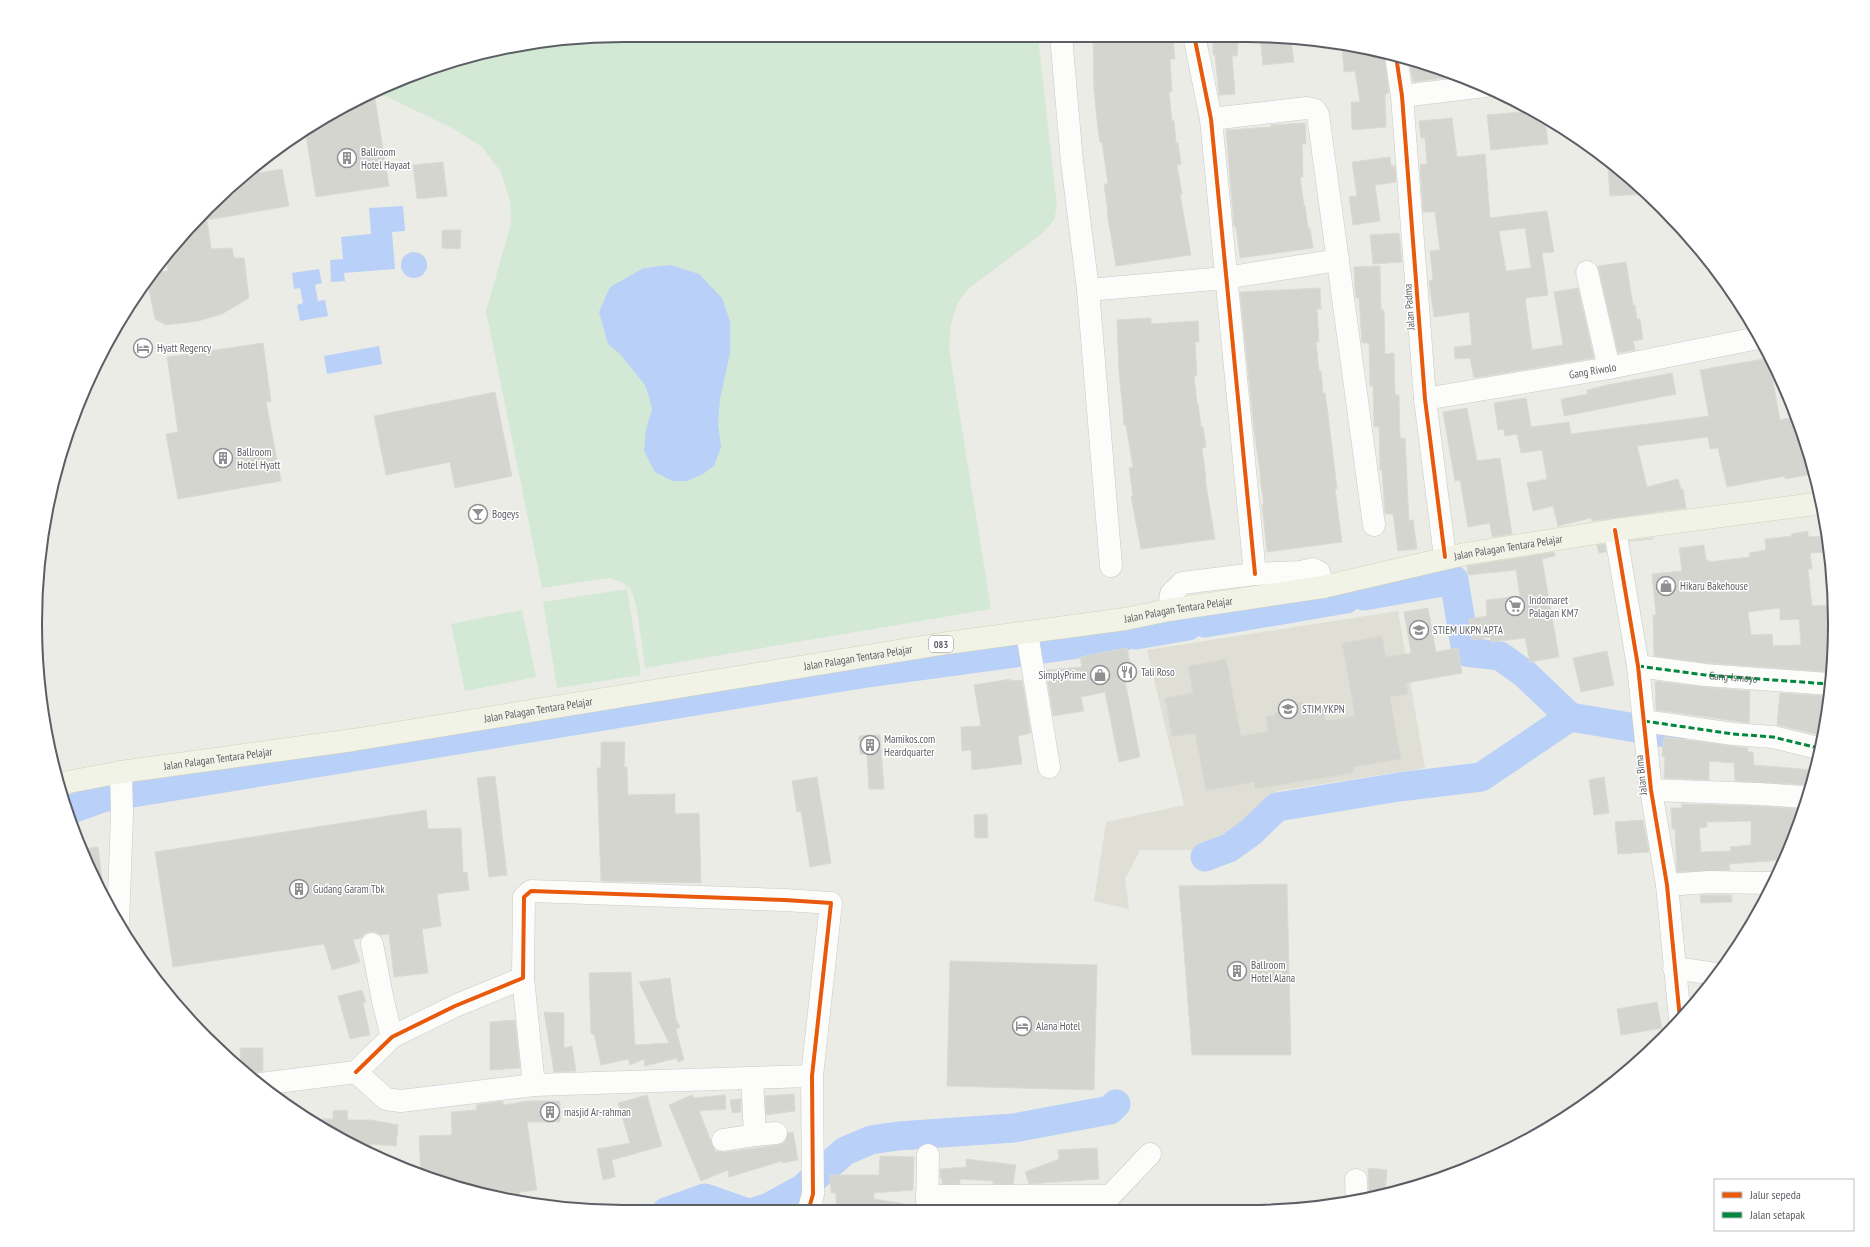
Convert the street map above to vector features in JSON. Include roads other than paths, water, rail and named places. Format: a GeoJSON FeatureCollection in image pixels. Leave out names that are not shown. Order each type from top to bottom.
{"type":"FeatureCollection","features":[{"type":"Feature","properties":{"kind":"main road","name":"Jalan Palagan Tentara Pelajar"},"geometry":{"type":"LineString","coordinates":[[65,784],[121,780],[353,740],[947,642],[1027,633],[1125,619],[1169,610],[1323,587],[1416,567],[1445,557],[1615,530],[1816,504]]}},
{"type":"Feature","properties":{"kind":"street"},"geometry":{"type":"LineString","coordinates":[[1062,42],[1072,162],[1088,290],[1111,566]]}},
{"type":"Feature","properties":{"kind":"street"},"geometry":{"type":"LineString","coordinates":[[1195,42],[1211,119],[1225,278],[1255,574]]}},
{"type":"Feature","properties":{"kind":"street","name":"Jalan Padma"},"geometry":{"type":"LineString","coordinates":[[1397,62],[1402,96],[1425,399],[1445,557]]}},
{"type":"Feature","properties":{"kind":"street"},"geometry":{"type":"LineString","coordinates":[[1402,96],[1472,87]]}},
{"type":"Feature","properties":{"kind":"street"},"geometry":{"type":"LineString","coordinates":[[1211,119],[1307,108],[1315,110],[1318,115],[1374,525]]}},
{"type":"Feature","properties":{"kind":"street"},"geometry":{"type":"LineString","coordinates":[[1088,290],[1225,278],[1338,260]]}},
{"type":"Feature","properties":{"kind":"street"},"geometry":{"type":"LineString","coordinates":[[1587,272],[1610,368]]}},
{"type":"Feature","properties":{"kind":"street","name":"Gang Riwolo"},"geometry":{"type":"LineString","coordinates":[[1425,399],[1610,368],[1753,339]]}},
{"type":"Feature","properties":{"kind":"street","name":"Jalan Bima"},"geometry":{"type":"LineString","coordinates":[[1615,530],[1638,666],[1651,790],[1667,885],[1679,1012]]}},
{"type":"Feature","properties":{"kind":"street"},"geometry":{"type":"LineString","coordinates":[[1169,610],[1171,594],[1182,583],[1255,574],[1301,572],[1313,569],[1319,572],[1323,587]]}},
{"type":"Feature","properties":{"kind":"street"},"geometry":{"type":"LineString","coordinates":[[1027,633],[1049,767]]}},
{"type":"Feature","properties":{"kind":"street","name":"Gang Ismoyo"},"geometry":{"type":"LineString","coordinates":[[1638,666],[1705,675],[1825,684]]}},
{"type":"Feature","properties":{"kind":"street"},"geometry":{"type":"LineString","coordinates":[[1645,727],[1773,737],[1815,747]]}},
{"type":"Feature","properties":{"kind":"street"},"geometry":{"type":"LineString","coordinates":[[118,911],[122,814],[121,780]]}},
{"type":"Feature","properties":{"kind":"street"},"geometry":{"type":"LineString","coordinates":[[1651,790],[1801,797]]}},
{"type":"Feature","properties":{"kind":"street"},"geometry":{"type":"LineString","coordinates":[[1667,885],[1709,882],[1767,882]]}},
{"type":"Feature","properties":{"kind":"street"},"geometry":{"type":"LineString","coordinates":[[534,1085],[523,978],[524,897],[531,891],[831,903],[812,1076],[811,1203]]}},
{"type":"Feature","properties":{"kind":"street"},"geometry":{"type":"LineString","coordinates":[[372,944],[383,1001],[392,1037]]}},
{"type":"Feature","properties":{"kind":"street"},"geometry":{"type":"LineString","coordinates":[[1674,968],[1711,973]]}},
{"type":"Feature","properties":{"kind":"street"},"geometry":{"type":"LineString","coordinates":[[268,1083],[356,1072],[392,1037],[455,1006],[523,978]]}},
{"type":"Feature","properties":{"kind":"street"},"geometry":{"type":"LineString","coordinates":[[356,1072],[386,1099],[401,1102],[534,1085],[812,1076]]}},
{"type":"Feature","properties":{"kind":"street"},"geometry":{"type":"LineString","coordinates":[[752,1078],[755,1134]]}},
{"type":"Feature","properties":{"kind":"street"},"geometry":{"type":"LineString","coordinates":[[723,1140],[755,1134],[776,1133]]}},
{"type":"Feature","properties":{"kind":"street"},"geometry":{"type":"LineString","coordinates":[[928,1155],[927,1204],[1110,1204],[1150,1154]]}},
{"type":"Feature","properties":{"kind":"water"},"geometry":{"type":"Polygon","coordinates":[[[403,206],[405,231],[392,232],[395,269],[344,273],[345,281],[331,282],[330,260],[343,259],[341,237],[371,234],[369,208],[403,206]]]}},
{"type":"Feature","properties":{"kind":"water"},"geometry":{"type":"Polygon","coordinates":[[[414,252],[423,256],[427,265],[423,274],[414,278],[405,274],[401,265],[405,256],[414,252]]]}},
{"type":"Feature","properties":{"kind":"water"},"geometry":{"type":"Polygon","coordinates":[[[671,265],[699,274],[722,298],[730,321],[730,353],[720,399],[718,424],[721,447],[714,466],[703,474],[687,481],[672,481],[655,472],[644,451],[646,430],[652,409],[649,396],[645,385],[620,354],[608,344],[599,312],[610,287],[644,268],[671,265]]]}},
{"type":"Feature","properties":{"kind":"water"},"geometry":{"type":"Polygon","coordinates":[[[319,269],[322,283],[315,285],[318,301],[325,300],[328,316],[300,321],[297,305],[303,303],[300,288],[294,289],[292,273],[319,269]]]}},
{"type":"Feature","properties":{"kind":"water"},"geometry":{"type":"Polygon","coordinates":[[[379,346],[382,364],[327,374],[324,356],[379,346]]]}},
{"type":"Feature","properties":{"kind":"waterway"},"geometry":{"type":"LineString","coordinates":[[1364,596],[1454,580],[1466,652],[1500,656],[1525,674],[1570,717],[1672,734]]}},
{"type":"Feature","properties":{"kind":"waterway"},"geometry":{"type":"LineString","coordinates":[[1205,623],[1346,599]]}},
{"type":"Feature","properties":{"kind":"waterway"},"geometry":{"type":"LineString","coordinates":[[1136,635],[1188,626]]}},
{"type":"Feature","properties":{"kind":"waterway"},"geometry":{"type":"LineString","coordinates":[[1044,649],[1121,638]]}},
{"type":"Feature","properties":{"kind":"waterway"},"geometry":{"type":"LineString","coordinates":[[73,809],[102,798],[861,674],[1023,652]]}},
{"type":"Feature","properties":{"kind":"waterway"},"geometry":{"type":"LineString","coordinates":[[1205,857],[1229,848],[1251,832],[1277,807],[1399,787],[1481,777],[1570,717]]}},
{"type":"Feature","properties":{"kind":"waterway"},"geometry":{"type":"LineString","coordinates":[[773,1205],[802,1189],[845,1151],[871,1140],[898,1136],[1014,1128],[1110,1110],[1116,1104]]}},
{"type":"Feature","properties":{"kind":"waterway"},"geometry":{"type":"LineString","coordinates":[[686,1205],[705,1198],[725,1205]]}},
{"type":"Feature","properties":{"kind":"place","name":"Ballroom Hotel Hayaat"},"geometry":{"type":"Point","coordinates":[347,158]}},
{"type":"Feature","properties":{"kind":"place","name":"Hyatt Regency"},"geometry":{"type":"Point","coordinates":[143,348]}},
{"type":"Feature","properties":{"kind":"place","name":"Ballroom Hotel Hyatt"},"geometry":{"type":"Point","coordinates":[223,458]}},
{"type":"Feature","properties":{"kind":"place","name":"Bogeys"},"geometry":{"type":"Point","coordinates":[478,514]}},
{"type":"Feature","properties":{"kind":"place","name":"Hikaru Bakehouse"},"geometry":{"type":"Point","coordinates":[1666,586]}},
{"type":"Feature","properties":{"kind":"place","name":"Indomaret Palagan KM7"},"geometry":{"type":"Point","coordinates":[1515,606]}},
{"type":"Feature","properties":{"kind":"place","name":"STIEM UKPN APTA"},"geometry":{"type":"Point","coordinates":[1419,630]}},
{"type":"Feature","properties":{"kind":"place","name":"Tali Roso"},"geometry":{"type":"Point","coordinates":[1127,672]}},
{"type":"Feature","properties":{"kind":"place","name":"SimplyPrime"},"geometry":{"type":"Point","coordinates":[1100,675]}},
{"type":"Feature","properties":{"kind":"place","name":"STIM YKPN"},"geometry":{"type":"Point","coordinates":[1288,709]}},
{"type":"Feature","properties":{"kind":"place","name":"Mamikos.com Heardquarter"},"geometry":{"type":"Point","coordinates":[870,745]}},
{"type":"Feature","properties":{"kind":"place","name":"Gudang Garam Tbk"},"geometry":{"type":"Point","coordinates":[299,889]}},
{"type":"Feature","properties":{"kind":"place","name":"Ballroom Hotel Alana"},"geometry":{"type":"Point","coordinates":[1237,971]}},
{"type":"Feature","properties":{"kind":"place","name":"Alana Hotel"},"geometry":{"type":"Point","coordinates":[1022,1026]}},
{"type":"Feature","properties":{"kind":"place","name":"masjid Ar-rahman"},"geometry":{"type":"Point","coordinates":[550,1112]}}]}
